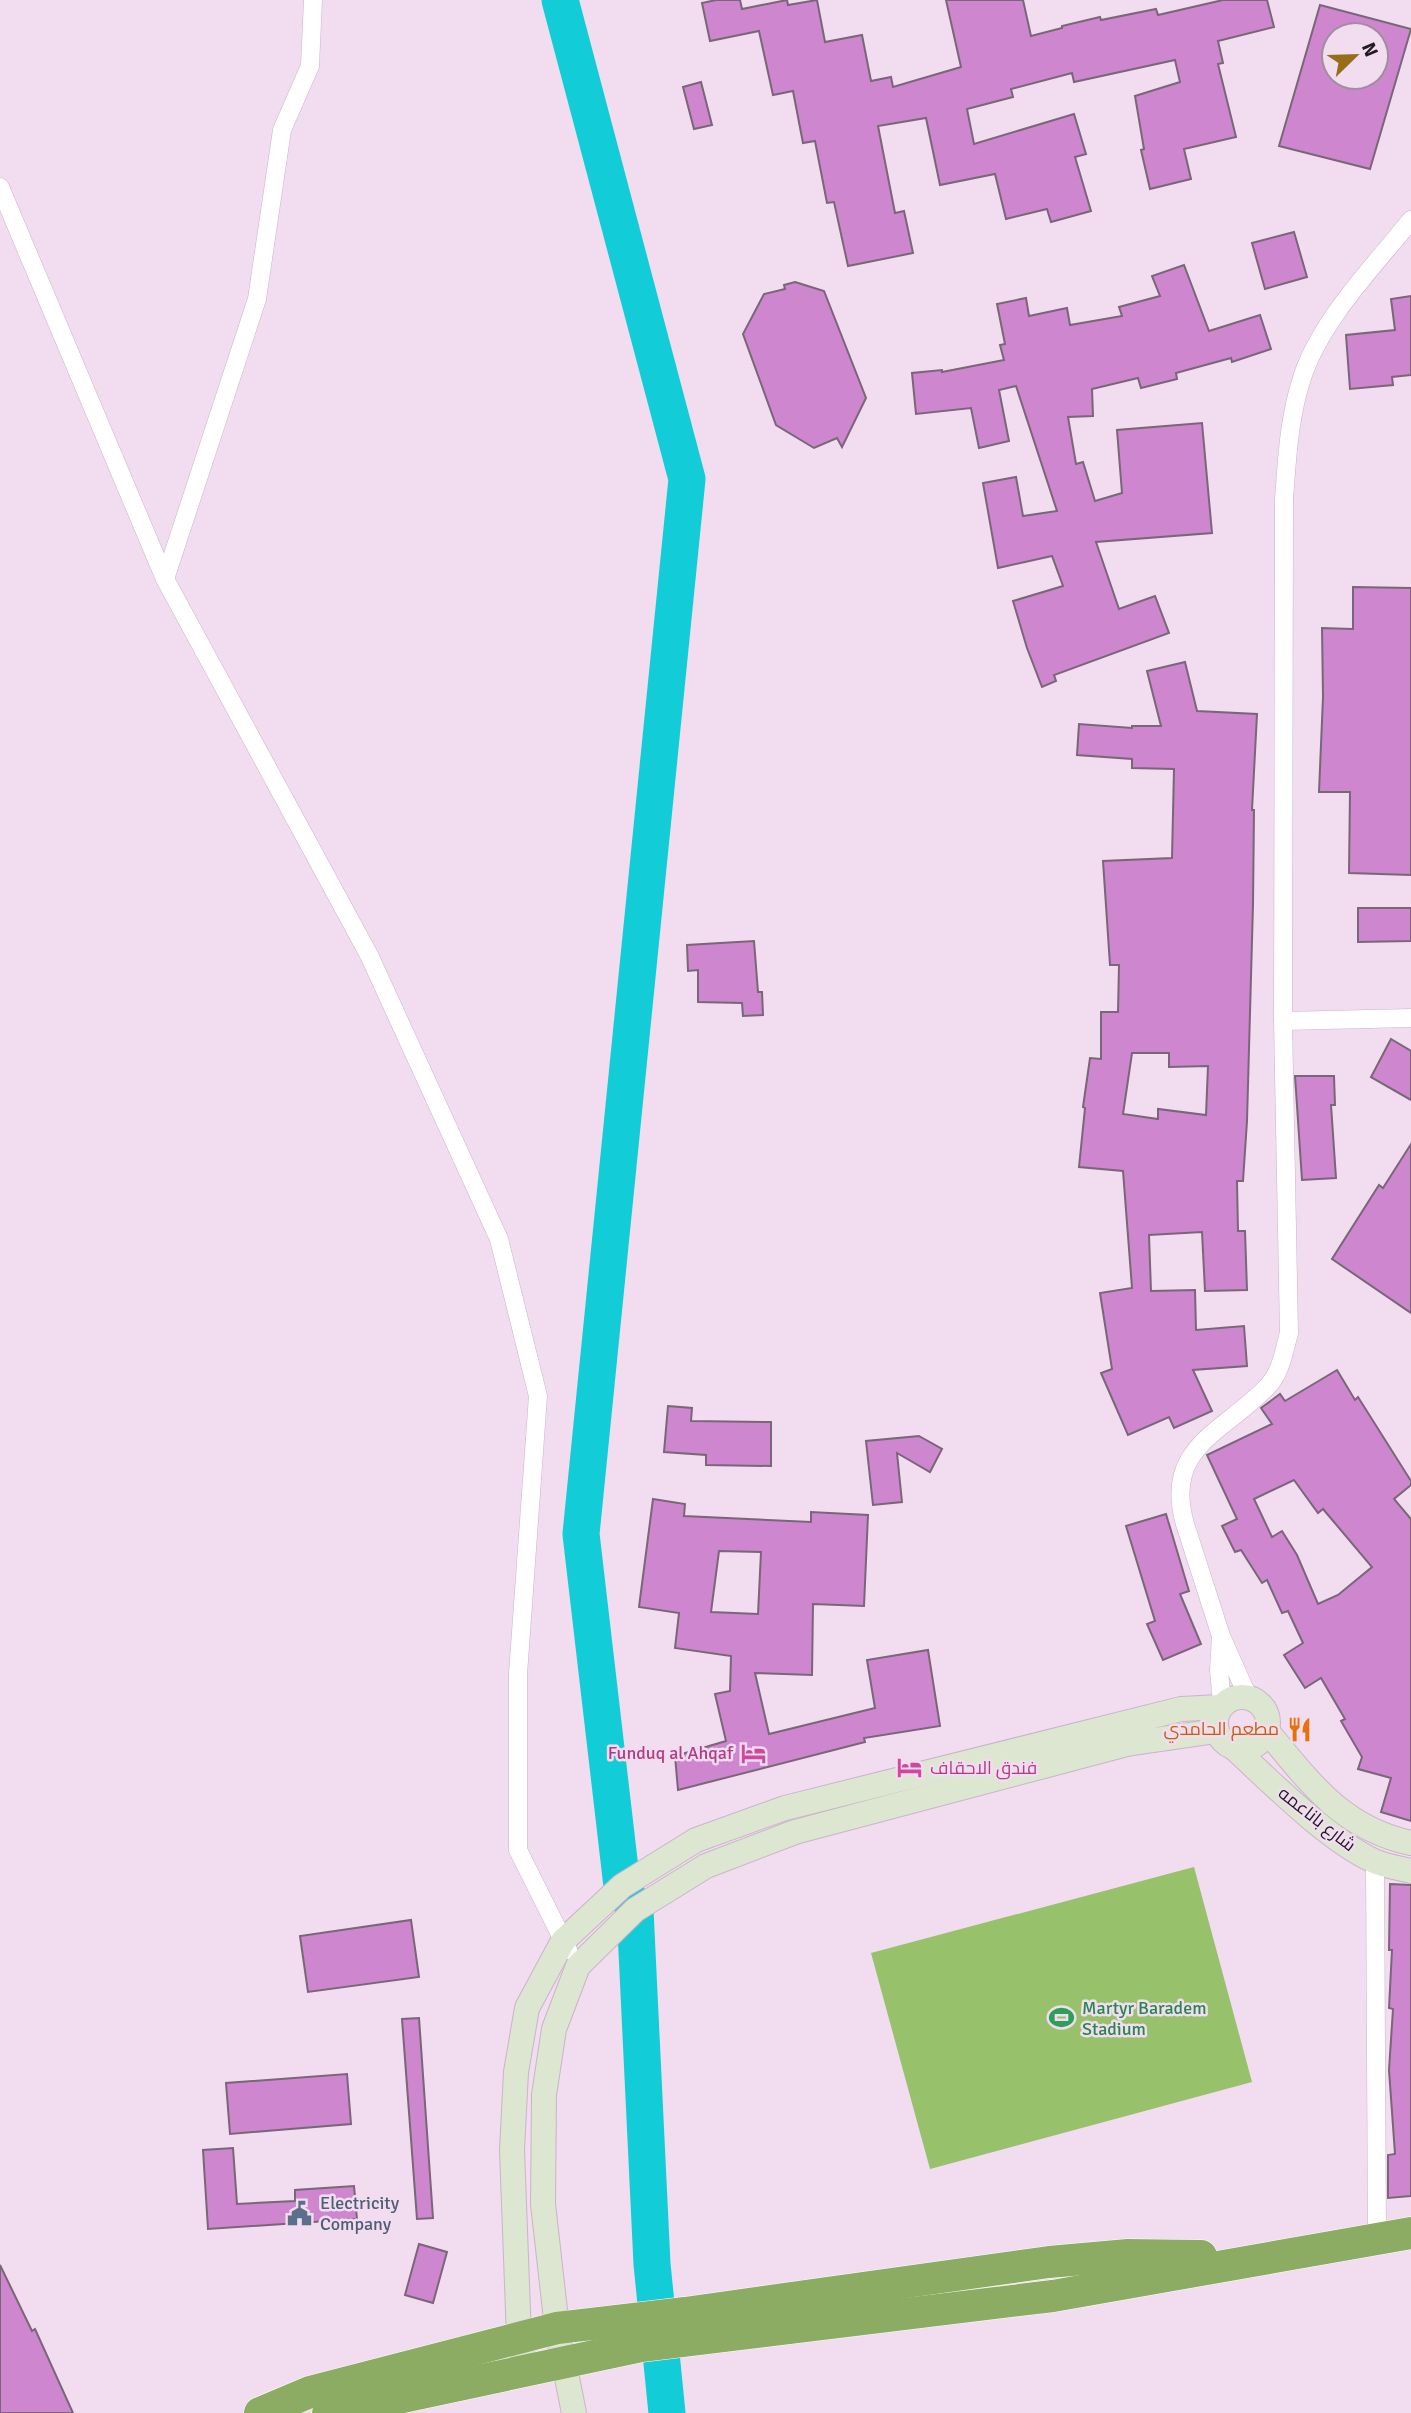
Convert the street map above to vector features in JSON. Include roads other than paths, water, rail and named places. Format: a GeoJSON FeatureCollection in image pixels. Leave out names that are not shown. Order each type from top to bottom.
{"type":"FeatureCollection","features":[{"type":"Feature","properties":{"kind":"highway"},"geometry":{"type":"LineString","coordinates":[[260,2413],[310,2392],[556,2328],[637,2332],[1053,2296],[1411,2233]]}},
{"type":"Feature","properties":{"kind":"highway"},"geometry":{"type":"LineString","coordinates":[[328,2413],[564,2362],[637,2332]]}},
{"type":"Feature","properties":{"kind":"street"},"geometry":{"type":"LineString","coordinates":[[165,579],[257,299],[282,130],[310,66],[313,0]]}},
{"type":"Feature","properties":{"kind":"street"},"geometry":{"type":"LineString","coordinates":[[0,187],[165,579],[369,955],[499,1239],[538,1395],[518,1674],[518,1850],[578,1966]]}},
{"type":"Feature","properties":{"kind":"street"},"geometry":{"type":"LineString","coordinates":[[1222,1636],[1219,1670],[1223,1723],[1250,1748],[1258,1744],[1267,1731],[1268,1717],[1265,1710],[1248,1697],[1222,1636],[1185,1524],[1180,1492],[1185,1468],[1196,1447],[1268,1386],[1280,1367],[1289,1333],[1283,1021],[1284,499],[1288,442],[1302,377],[1329,321],[1411,220]]}},
{"type":"Feature","properties":{"kind":"street"},"geometry":{"type":"LineString","coordinates":[[1283,1021],[1411,1018]]}},
{"type":"Feature","properties":{"kind":"street"},"geometry":{"type":"LineString","coordinates":[[526,2369],[519,2338],[512,2150],[516,2073],[527,2008],[563,1941],[622,1886],[696,1840],[785,1808],[1127,1744],[1223,1723],[1239,1696],[1248,1697]]}},
{"type":"Feature","properties":{"kind":"street","name":"شارع باناعمه"},"geometry":{"type":"LineString","coordinates":[[1223,1723],[1296,1804],[1334,1835],[1376,1862],[1411,1871]]}},
{"type":"Feature","properties":{"kind":"street","name":"شارع باناعمه"},"geometry":{"type":"LineString","coordinates":[[1267,1731],[1335,1808],[1362,1827],[1391,1839],[1411,1843]]}},
{"type":"Feature","properties":{"kind":"street"},"geometry":{"type":"LineString","coordinates":[[574,2413],[556,2328],[543,2204],[544,2095],[554,2029],[578,1966],[635,1910],[706,1866],[795,1832],[973,1772]]}},
{"type":"Feature","properties":{"kind":"street"},"geometry":{"type":"LineString","coordinates":[[1376,1862],[1377,2239]]}},
{"type":"Feature","properties":{"kind":"waterway"},"geometry":{"type":"LineString","coordinates":[[560,0],[687,479],[581,1534],[622,1886],[635,1910],[652,2264],[667,2413]]}},
{"type":"Feature","properties":{"kind":"place","name":"مطعم الحامدي"},"geometry":{"type":"Point","coordinates":[1299,1729]}},
{"type":"Feature","properties":{"kind":"place","name":"Funduq al Ahqaf"},"geometry":{"type":"Point","coordinates":[753,1753]}},
{"type":"Feature","properties":{"kind":"place","name":"فندق الاحقاف"},"geometry":{"type":"Point","coordinates":[910,1768]}},
{"type":"Feature","properties":{"kind":"place","name":"Martyr Baradem Stadium"},"geometry":{"type":"Point","coordinates":[1062,2018]}},
{"type":"Feature","properties":{"kind":"place","name":"Electricity Company"},"geometry":{"type":"Point","coordinates":[300,2213]}}]}
